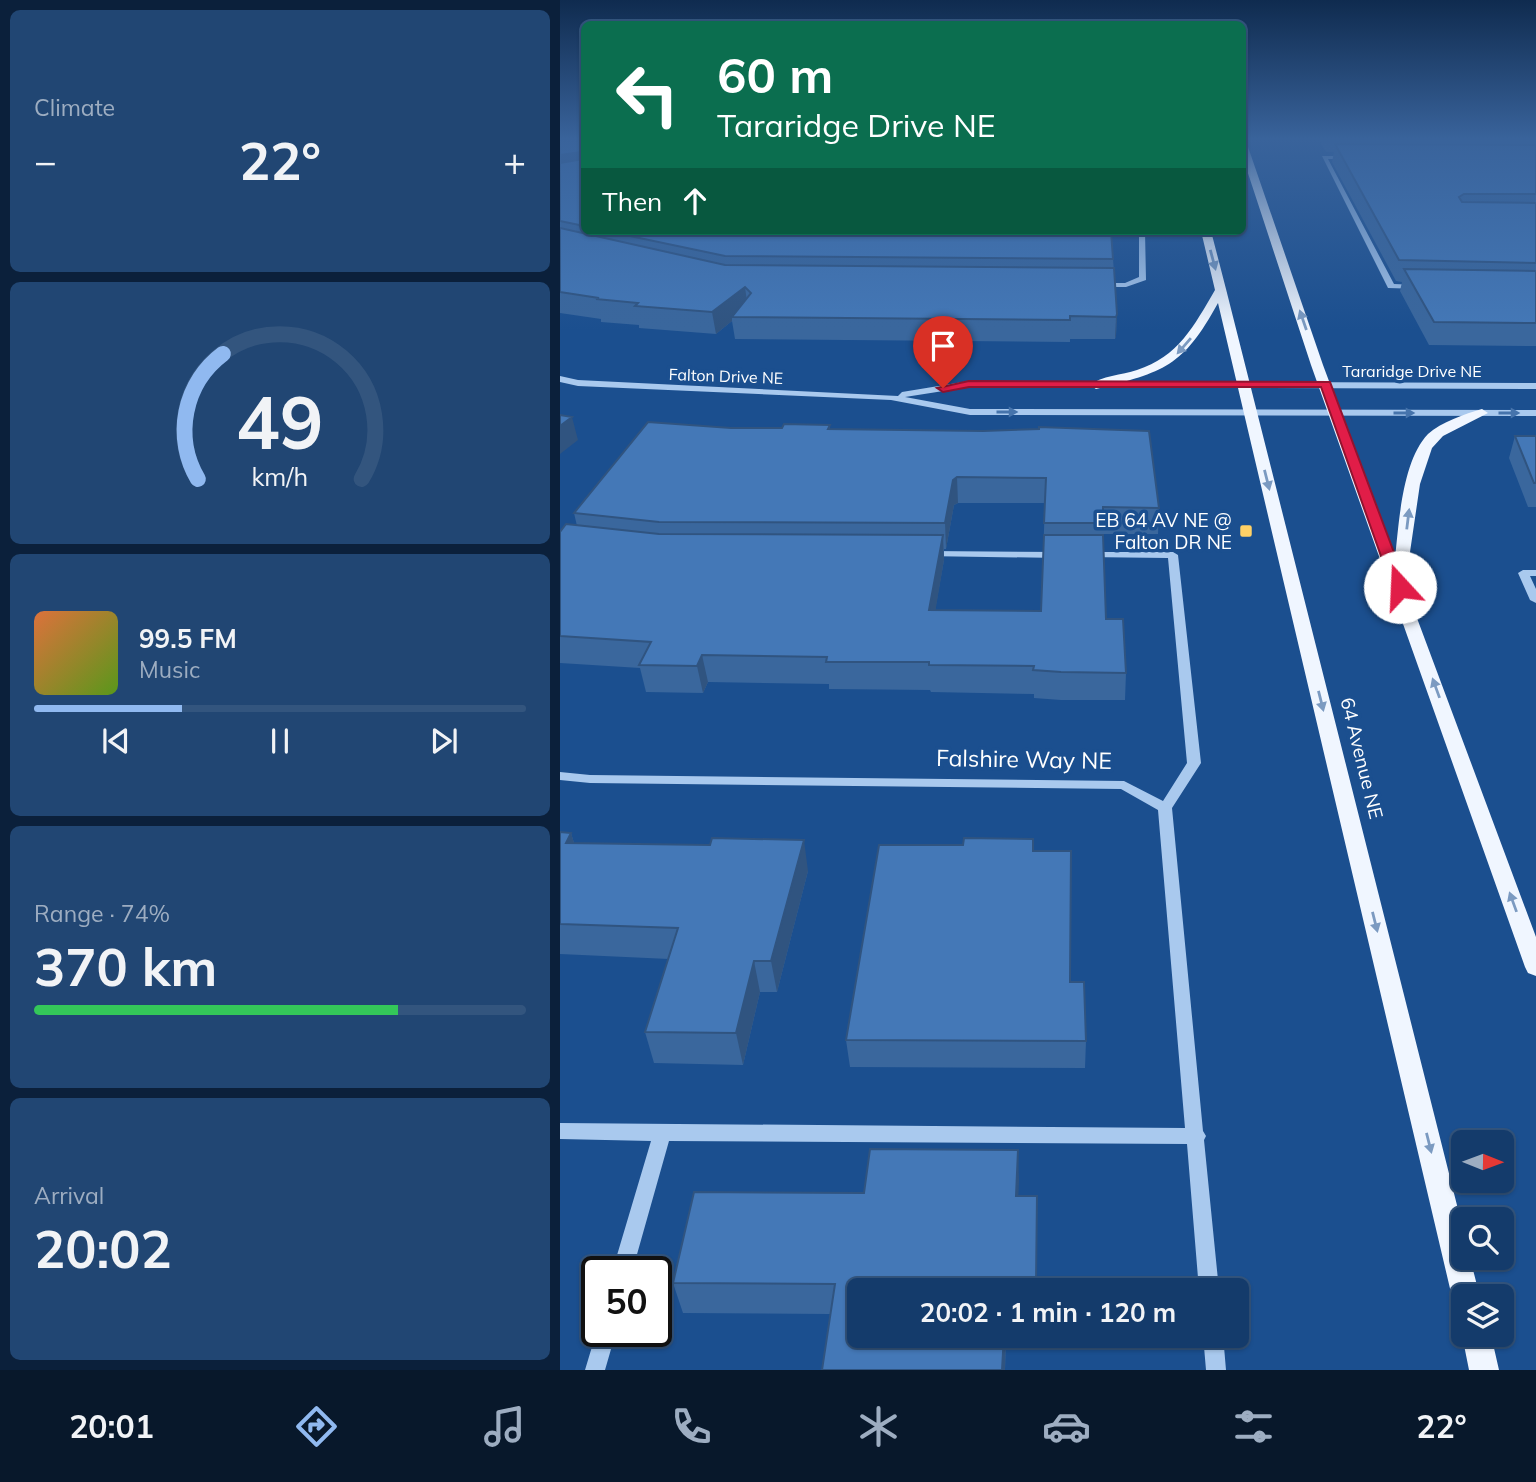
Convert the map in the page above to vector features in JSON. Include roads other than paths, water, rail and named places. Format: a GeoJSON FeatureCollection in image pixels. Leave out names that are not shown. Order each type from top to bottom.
{"type":"FeatureCollection","features":[{"type":"Feature","properties":{"kind":"main road"},"geometry":{"type":"LineString","coordinates":[[1263,202],[1336,413],[1536,967]]}},
{"type":"Feature","properties":{"kind":"main road","name":"64 Avenue NE"},"geometry":{"type":"LineString","coordinates":[[1207,235],[1463,1284]]}},
{"type":"Feature","properties":{"kind":"main road"},"geometry":{"type":"LineString","coordinates":[[1096,385],[1152,369],[1182,350],[1221,289]]}},
{"type":"Feature","properties":{"kind":"main road"},"geometry":{"type":"LineString","coordinates":[[1400,587],[1412,494],[1422,453],[1431,438],[1482,413]]}},
{"type":"Feature","properties":{"kind":"main road"},"geometry":{"type":"LineString","coordinates":[[1479,1347],[1484,1370]]}},
{"type":"Feature","properties":{"kind":"street"},"geometry":{"type":"LineString","coordinates":[[1347,202],[1391,286],[1431,287]]}},
{"type":"Feature","properties":{"kind":"street"},"geometry":{"type":"LineString","coordinates":[[1085,285],[1126,285],[1143,278],[1142,235]]}},
{"type":"Feature","properties":{"kind":"street","name":"Falton Drive NE"},"geometry":{"type":"LineString","coordinates":[[560,379],[578,383],[891,397],[970,412],[1251,413]]}},
{"type":"Feature","properties":{"kind":"street","name":"Falton Drive NE"},"geometry":{"type":"LineString","coordinates":[[891,397],[969,384],[1245,386]]}},
{"type":"Feature","properties":{"kind":"street","name":"Tararidge Drive NE"},"geometry":{"type":"LineString","coordinates":[[1245,386],[1536,386]]}},
{"type":"Feature","properties":{"kind":"street"},"geometry":{"type":"LineString","coordinates":[[1251,413],[1536,413]]}},
{"type":"Feature","properties":{"kind":"street"},"geometry":{"type":"LineString","coordinates":[[911,554],[1173,555],[1194,764],[1165,807],[1208,1278]]}},
{"type":"Feature","properties":{"kind":"street"},"geometry":{"type":"LineString","coordinates":[[1536,573],[1523,573],[1536,600]]}},
{"type":"Feature","properties":{"kind":"street","name":"Falshire Way NE"},"geometry":{"type":"LineString","coordinates":[[560,776],[590,779],[1124,785],[1165,807]]}},
{"type":"Feature","properties":{"kind":"street"},"geometry":{"type":"LineString","coordinates":[[560,1131],[1197,1136]]}},
{"type":"Feature","properties":{"kind":"street"},"geometry":{"type":"LineString","coordinates":[[627,1256],[662,1133]]}},
{"type":"Feature","properties":{"kind":"street"},"geometry":{"type":"LineString","coordinates":[[595,1370],[602,1347]]}},
{"type":"Feature","properties":{"kind":"street"},"geometry":{"type":"LineString","coordinates":[[1214,1348],[1216,1370]]}},
{"type":"Feature","properties":{"kind":"place","name":"EB 64 AV NE @ Falton DR NE"},"geometry":{"type":"Point","coordinates":[1246,531]}}]}
